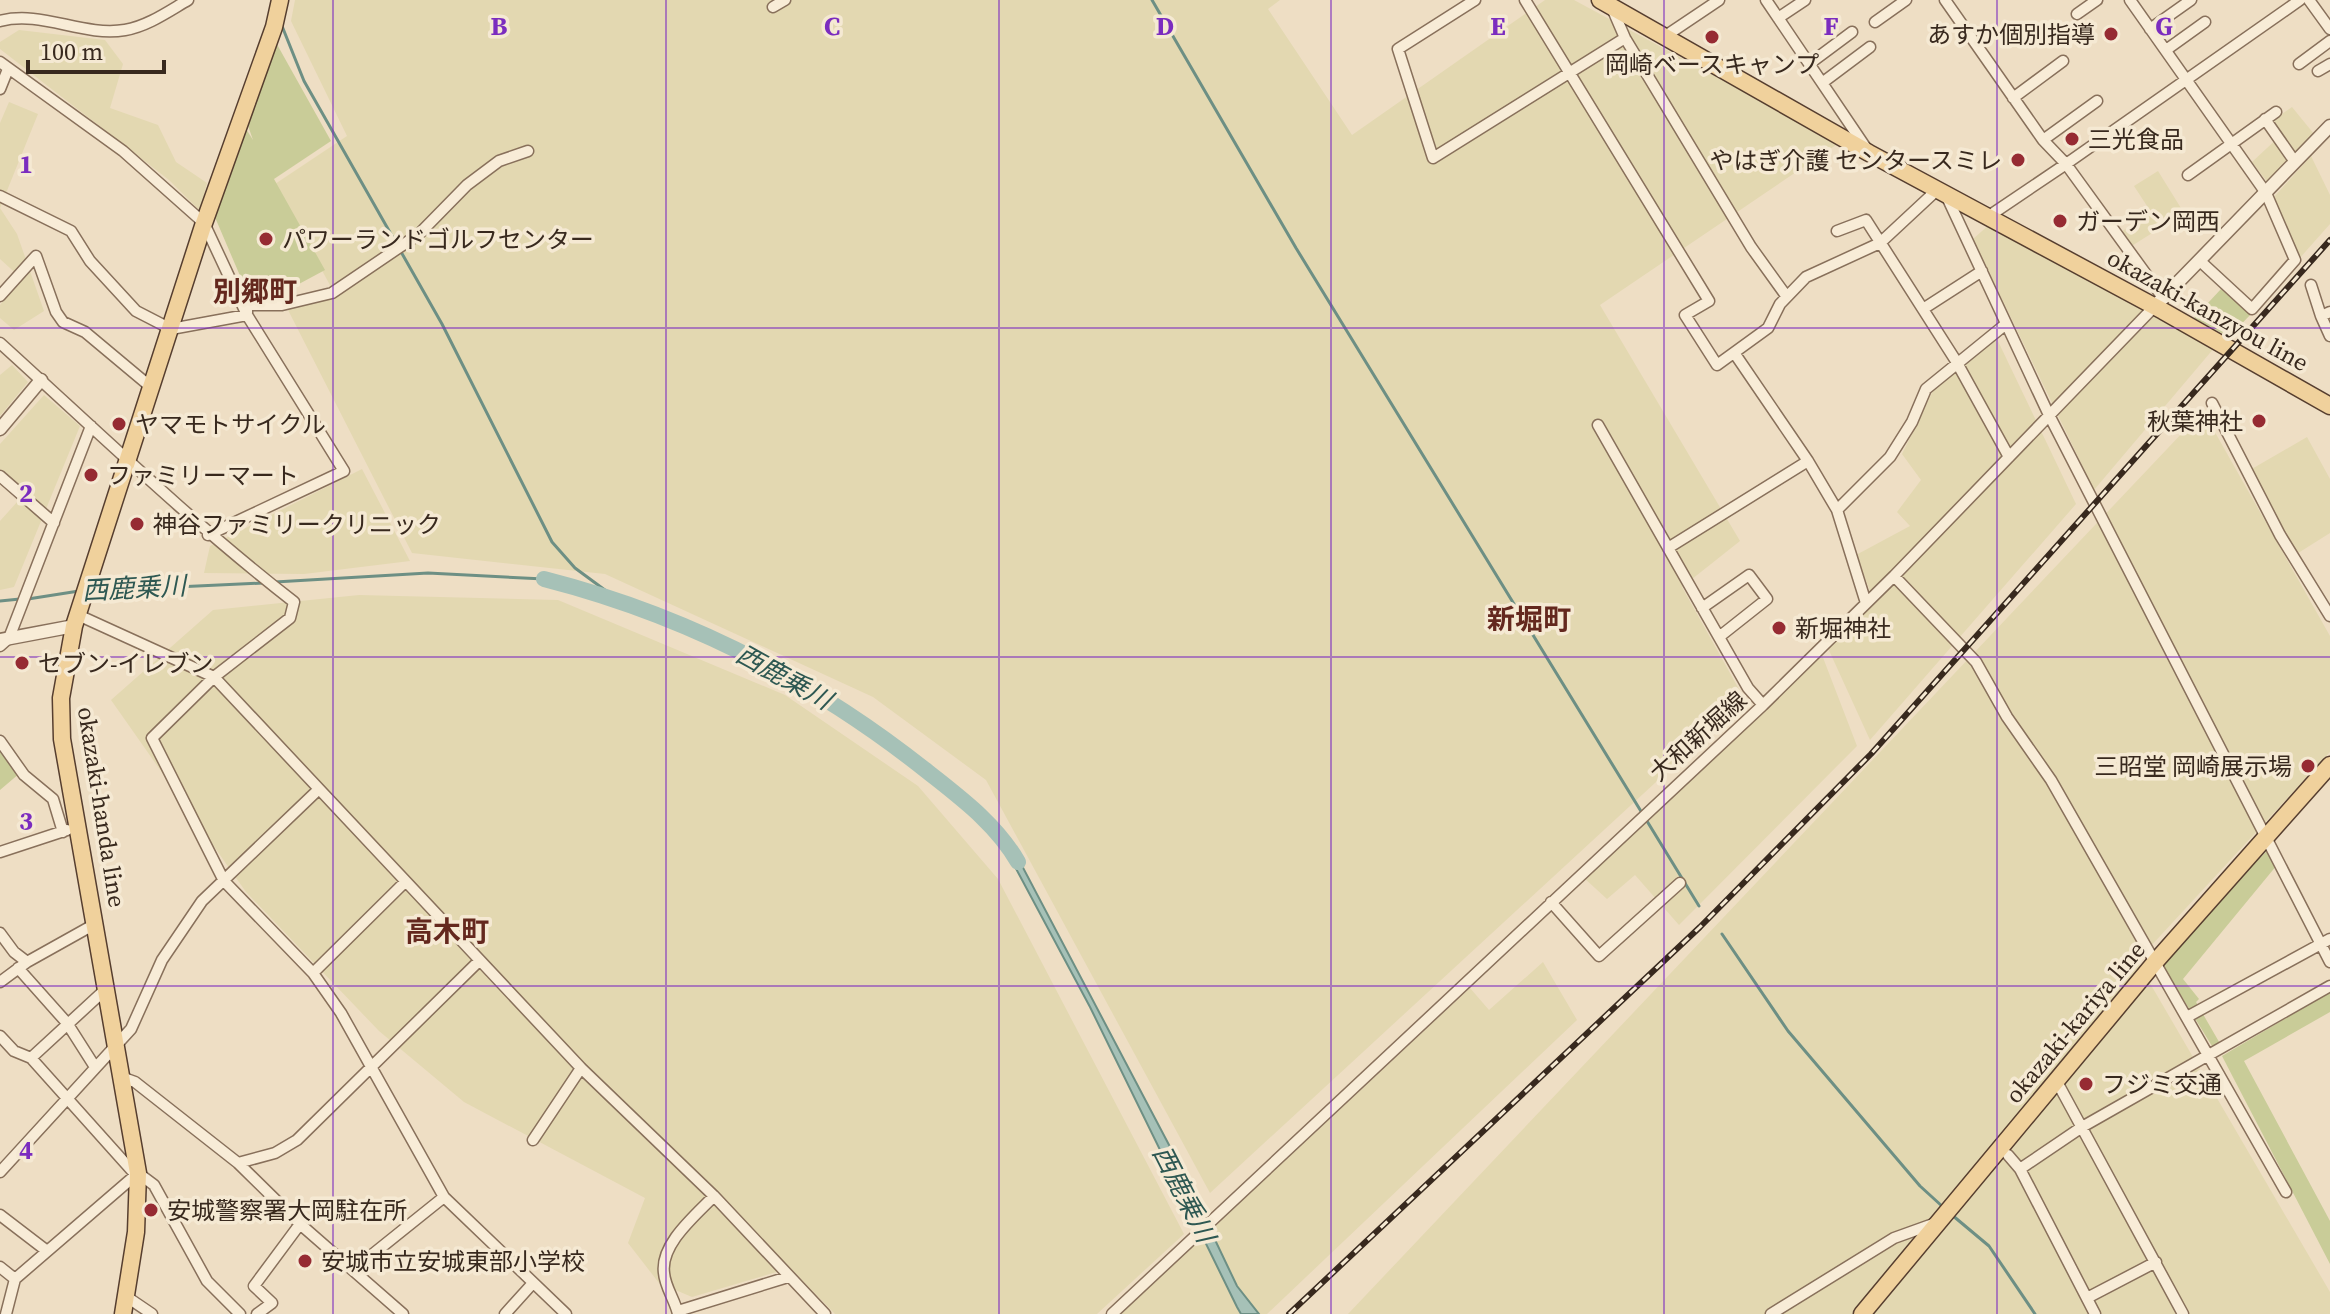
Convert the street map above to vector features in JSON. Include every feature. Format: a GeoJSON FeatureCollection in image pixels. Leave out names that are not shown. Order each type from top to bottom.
{"type":"FeatureCollection","features":[{"type":"Feature","properties":{"kind":"main road","name":"okazaki-handa line"},"geometry":{"type":"LineString","coordinates":[[123,1314],[136,1232],[136,1173],[124,1078],[95,924],[70,829],[61,698],[76,621],[204,223],[274,27],[280,0]]}},
{"type":"Feature","properties":{"kind":"main road","name":"okazaki-kanzyou line"},"geometry":{"type":"LineString","coordinates":[[1606,3],[1869,153],[2159,303],[2330,406]]}},
{"type":"Feature","properties":{"kind":"main road","name":"okazaki-kariya line"},"geometry":{"type":"LineString","coordinates":[[1862,1314],[2156,961],[2330,765]]}},
{"type":"Feature","properties":{"kind":"street"},"geometry":{"type":"LineString","coordinates":[[0,21],[28,17],[84,30],[127,30],[147,24],[188,0]]}},
{"type":"Feature","properties":{"kind":"street"},"geometry":{"type":"LineString","coordinates":[[773,7],[785,0]]}},
{"type":"Feature","properties":{"kind":"street"},"geometry":{"type":"LineString","coordinates":[[1475,0],[1398,49],[1433,158],[1625,38]]}},
{"type":"Feature","properties":{"kind":"street"},"geometry":{"type":"LineString","coordinates":[[1525,0],[1709,301],[1685,315],[1717,365],[1768,328],[1787,297],[1806,277],[1880,243],[1942,191],[2048,413],[2265,841],[2325,941],[2330,962]]}},
{"type":"Feature","properties":{"kind":"street"},"geometry":{"type":"LineString","coordinates":[[1664,37],[1719,0]]}},
{"type":"Feature","properties":{"kind":"street"},"geometry":{"type":"LineString","coordinates":[[1766,0],[1869,153]]}},
{"type":"Feature","properties":{"kind":"street"},"geometry":{"type":"LineString","coordinates":[[1778,18],[1805,0]]}},
{"type":"Feature","properties":{"kind":"street"},"geometry":{"type":"LineString","coordinates":[[1875,22],[1906,0]]}},
{"type":"Feature","properties":{"kind":"street"},"geometry":{"type":"LineString","coordinates":[[1945,0],[2043,140],[2066,164],[2159,303],[2330,126]]}},
{"type":"Feature","properties":{"kind":"street"},"geometry":{"type":"LineString","coordinates":[[2077,14],[2097,0]]}},
{"type":"Feature","properties":{"kind":"street"},"geometry":{"type":"LineString","coordinates":[[2130,0],[2266,193],[2295,260],[2252,309],[2200,261]]}},
{"type":"Feature","properties":{"kind":"street"},"geometry":{"type":"LineString","coordinates":[[2150,29],[2191,0]]}},
{"type":"Feature","properties":{"kind":"street"},"geometry":{"type":"LineString","coordinates":[[1989,216],[2300,0]]}},
{"type":"Feature","properties":{"kind":"street"},"geometry":{"type":"LineString","coordinates":[[2309,0],[2330,29]]}},
{"type":"Feature","properties":{"kind":"street"},"geometry":{"type":"LineString","coordinates":[[1606,3],[1751,247],[1787,297]]}},
{"type":"Feature","properties":{"kind":"street"},"geometry":{"type":"LineString","coordinates":[[2166,50],[2205,22]]}},
{"type":"Feature","properties":{"kind":"street"},"geometry":{"type":"LineString","coordinates":[[1809,64],[1852,32]]}},
{"type":"Feature","properties":{"kind":"street"},"geometry":{"type":"LineString","coordinates":[[2299,64],[2330,41]]}},
{"type":"Feature","properties":{"kind":"street"},"geometry":{"type":"LineString","coordinates":[[1822,83],[1870,47]]}},
{"type":"Feature","properties":{"kind":"street"},"geometry":{"type":"LineString","coordinates":[[2013,98],[2063,61]]}},
{"type":"Feature","properties":{"kind":"street"},"geometry":{"type":"LineString","coordinates":[[2318,71],[2330,64]]}},
{"type":"Feature","properties":{"kind":"street"},"geometry":{"type":"LineString","coordinates":[[0,89],[4,66],[123,151],[204,223],[247,315],[344,471],[208,535]]}},
{"type":"Feature","properties":{"kind":"street"},"geometry":{"type":"LineString","coordinates":[[2043,140],[2097,101]]}},
{"type":"Feature","properties":{"kind":"street"},"geometry":{"type":"LineString","coordinates":[[2188,175],[2276,112]]}},
{"type":"Feature","properties":{"kind":"street"},"geometry":{"type":"LineString","coordinates":[[2265,119],[2295,162]]}},
{"type":"Feature","properties":{"kind":"street"},"geometry":{"type":"LineString","coordinates":[[247,315],[247,305],[282,305],[332,293],[419,234],[467,185],[499,161],[528,151]]}},
{"type":"Feature","properties":{"kind":"street"},"geometry":{"type":"LineString","coordinates":[[0,196],[71,231],[90,261],[136,311],[171,329],[247,315]]}},
{"type":"Feature","properties":{"kind":"street"},"geometry":{"type":"LineString","coordinates":[[1837,231],[1866,220],[1956,361],[2009,457]]}},
{"type":"Feature","properties":{"kind":"street"},"geometry":{"type":"LineString","coordinates":[[0,296],[36,256],[56,312],[63,322],[85,332],[152,388]]}},
{"type":"Feature","properties":{"kind":"street"},"geometry":{"type":"LineString","coordinates":[[1923,309],[1982,271]]}},
{"type":"Feature","properties":{"kind":"street"},"geometry":{"type":"LineString","coordinates":[[2311,285],[2326,314],[2330,336]]}},
{"type":"Feature","properties":{"kind":"street","name":"大和新堀線"},"geometry":{"type":"LineString","coordinates":[[1112,1314],[1763,705],[1894,576],[2048,413],[2159,303]]}},
{"type":"Feature","properties":{"kind":"street"},"geometry":{"type":"LineString","coordinates":[[1837,510],[1890,457],[1926,389],[1956,361],[2006,324]]}},
{"type":"Feature","properties":{"kind":"street"},"geometry":{"type":"LineString","coordinates":[[0,343],[130,459],[208,535],[294,602],[290,618],[214,677],[152,738],[224,881],[313,973],[371,1065],[444,1197],[566,1314]]}},
{"type":"Feature","properties":{"kind":"street"},"geometry":{"type":"LineString","coordinates":[[1735,354],[1808,461],[1837,510],[1866,603]]}},
{"type":"Feature","properties":{"kind":"street"},"geometry":{"type":"LineString","coordinates":[[0,429],[41,380]]}},
{"type":"Feature","properties":{"kind":"street"},"geometry":{"type":"LineString","coordinates":[[2212,403],[2280,535],[2330,616]]}},
{"type":"Feature","properties":{"kind":"street"},"geometry":{"type":"LineString","coordinates":[[1598,425],[1748,688],[1763,705]]}},
{"type":"Feature","properties":{"kind":"street"},"geometry":{"type":"LineString","coordinates":[[3,642],[91,426]]}},
{"type":"Feature","properties":{"kind":"street"},"geometry":{"type":"LineString","coordinates":[[1668,548],[1808,461]]}},
{"type":"Feature","properties":{"kind":"street"},"geometry":{"type":"LineString","coordinates":[[0,476],[54,523]]}},
{"type":"Feature","properties":{"kind":"street"},"geometry":{"type":"LineString","coordinates":[[1702,608],[1749,575],[1767,599],[1719,637]]}},
{"type":"Feature","properties":{"kind":"street"},"geometry":{"type":"LineString","coordinates":[[1894,576],[1976,662],[2007,717],[2051,780],[2286,1192]]}},
{"type":"Feature","properties":{"kind":"street"},"geometry":{"type":"LineString","coordinates":[[3,642],[76,621],[214,677],[581,1068],[714,1196],[825,1314]]}},
{"type":"Feature","properties":{"kind":"street"},"geometry":{"type":"LineString","coordinates":[[0,852],[70,829],[53,799],[24,775],[1,743]]}},
{"type":"Feature","properties":{"kind":"street"},"geometry":{"type":"LineString","coordinates":[[0,1172],[131,1029],[178,932],[202,901],[319,789]]}},
{"type":"Feature","properties":{"kind":"street"},"geometry":{"type":"LineString","coordinates":[[313,973],[405,882]]}},
{"type":"Feature","properties":{"kind":"street"},"geometry":{"type":"LineString","coordinates":[[1551,902],[1599,956],[1680,883]]}},
{"type":"Feature","properties":{"kind":"street"},"geometry":{"type":"LineString","coordinates":[[0,982],[22,965],[95,924]]}},
{"type":"Feature","properties":{"kind":"street"},"geometry":{"type":"LineString","coordinates":[[0,933],[67,1023],[95,1067]]}},
{"type":"Feature","properties":{"kind":"street"},"geometry":{"type":"LineString","coordinates":[[2187,1017],[2325,941]]}},
{"type":"Feature","properties":{"kind":"street"},"geometry":{"type":"LineString","coordinates":[[238,1163],[275,1153],[297,1140],[479,961]]}},
{"type":"Feature","properties":{"kind":"street"},"geometry":{"type":"LineString","coordinates":[[2020,1169],[2082,1127],[2330,986]]}},
{"type":"Feature","properties":{"kind":"street"},"geometry":{"type":"LineString","coordinates":[[31,1058],[107,988]]}},
{"type":"Feature","properties":{"kind":"street"},"geometry":{"type":"LineString","coordinates":[[0,1036],[14,1051],[31,1058],[136,1173],[154,1185],[207,1281],[240,1314]]}},
{"type":"Feature","properties":{"kind":"street"},"geometry":{"type":"LineString","coordinates":[[533,1140],[581,1068]]}},
{"type":"Feature","properties":{"kind":"street"},"geometry":{"type":"LineString","coordinates":[[124,1078],[135,1082],[238,1163],[300,1224],[403,1314]]}},
{"type":"Feature","properties":{"kind":"street"},"geometry":{"type":"LineString","coordinates":[[2056,1080],[2183,1314]]}},
{"type":"Feature","properties":{"kind":"street"},"geometry":{"type":"LineString","coordinates":[[2008,1155],[2020,1169],[2095,1314]]}},
{"type":"Feature","properties":{"kind":"street"},"geometry":{"type":"LineString","coordinates":[[6,1314],[15,1279],[136,1173]]}},
{"type":"Feature","properties":{"kind":"street"},"geometry":{"type":"LineString","coordinates":[[714,1196],[673,1243],[663,1263],[664,1276],[678,1313],[788,1277]]}},
{"type":"Feature","properties":{"kind":"street"},"geometry":{"type":"LineString","coordinates":[[353,1270],[444,1197]]}},
{"type":"Feature","properties":{"kind":"street"},"geometry":{"type":"LineString","coordinates":[[0,1215],[47,1251]]}},
{"type":"Feature","properties":{"kind":"street"},"geometry":{"type":"LineString","coordinates":[[1771,1314],[1894,1238],[1942,1221]]}},
{"type":"Feature","properties":{"kind":"street"},"geometry":{"type":"LineString","coordinates":[[257,1314],[272,1303],[254,1286],[300,1224]]}},
{"type":"Feature","properties":{"kind":"street"},"geometry":{"type":"LineString","coordinates":[[2087,1298],[2156,1262]]}},
{"type":"Feature","properties":{"kind":"street"},"geometry":{"type":"LineString","coordinates":[[0,1267],[15,1279]]}},
{"type":"Feature","properties":{"kind":"street"},"geometry":{"type":"LineString","coordinates":[[505,1314],[533,1283]]}},
{"type":"Feature","properties":{"kind":"street"},"geometry":{"type":"LineString","coordinates":[[127,1297],[152,1314]]}},
{"type":"Feature","properties":{"kind":"shaded area"},"geometry":{"type":"Polygon","coordinates":[[[295,0],[1280,0],[1268,9],[1352,135],[1545,0],[1574,0],[1839,143],[1600,305],[1740,541],[1682,587],[1745,700],[1210,1193],[986,780],[873,697],[605,574],[412,553],[288,310],[331,287],[275,184],[347,136],[291,21],[295,0]]]}},
{"type":"Feature","properties":{"kind":"shaded area"},"geometry":{"type":"Polygon","coordinates":[[[19,30],[105,40],[123,64],[110,108],[158,125],[176,162],[207,183],[200,211],[169,180],[0,49],[0,42],[19,30]]]}},
{"type":"Feature","properties":{"kind":"shaded area"},"geometry":{"type":"Polygon","coordinates":[[[9,102],[38,114],[0,208],[0,123],[9,102]]]}},
{"type":"Feature","properties":{"kind":"shaded area"},"geometry":{"type":"Polygon","coordinates":[[[2292,107],[2314,134],[2268,183],[2252,162],[2281,135],[2272,121],[2292,107]]]}},
{"type":"Feature","properties":{"kind":"shaded area"},"geometry":{"type":"Polygon","coordinates":[[[2311,156],[2330,195],[2330,224],[2298,260],[2274,197],[2311,156]]]}},
{"type":"Feature","properties":{"kind":"shaded area"},"geometry":{"type":"Polygon","coordinates":[[[2158,171],[2184,213],[2130,247],[2121,232],[2151,212],[2134,186],[2158,171]]]}},
{"type":"Feature","properties":{"kind":"shaded area"},"geometry":{"type":"Polygon","coordinates":[[[0,208],[17,234],[44,311],[14,330],[0,318],[0,305],[21,278],[0,259],[0,208]]]}},
{"type":"Feature","properties":{"kind":"shaded area"},"geometry":{"type":"Polygon","coordinates":[[[1990,224],[2215,347],[2094,490],[1973,239],[1990,224]]]}},
{"type":"Feature","properties":{"kind":"shaded area"},"geometry":{"type":"Polygon","coordinates":[[[1996,337],[2076,504],[1870,740],[1827,646],[1874,601],[1856,555],[1910,526],[1897,512],[1921,480],[1902,454],[1934,389],[1996,337]]]}},
{"type":"Feature","properties":{"kind":"shaded area"},"geometry":{"type":"Polygon","coordinates":[[[12,365],[28,382],[0,416],[0,375],[12,365]]]}},
{"type":"Feature","properties":{"kind":"shaded area"},"geometry":{"type":"Polygon","coordinates":[[[44,395],[80,426],[14,587],[0,590],[0,521],[26,492],[0,469],[0,444],[44,395]]]}},
{"type":"Feature","properties":{"kind":"shaded area"},"geometry":{"type":"Polygon","coordinates":[[[2203,411],[2330,636],[2330,752],[2137,961],[2330,1292],[2330,1314],[1348,1314],[2203,411]]]}},
{"type":"Feature","properties":{"kind":"shaded area"},"geometry":{"type":"Polygon","coordinates":[[[2307,437],[2330,479],[2330,533],[2295,555],[2250,470],[2307,437]]]}},
{"type":"Feature","properties":{"kind":"shaded area"},"geometry":{"type":"Polygon","coordinates":[[[362,469],[410,561],[304,574],[204,573],[210,546],[362,469]]]}},
{"type":"Feature","properties":{"kind":"shaded area"},"geometry":{"type":"Polygon","coordinates":[[[359,595],[558,600],[785,695],[918,786],[998,879],[1184,1234],[1097,1314],[835,1314],[790,1268],[692,1297],[659,1283],[628,1243],[645,1198],[464,1102],[379,1031],[246,892],[111,700],[213,610],[359,595]]]}},
{"type":"Feature","properties":{"kind":"shaded area"},"geometry":{"type":"Polygon","coordinates":[[[1822,655],[1857,746],[1679,925],[1635,875],[1607,899],[1584,878],[1822,655]]]}},
{"type":"Feature","properties":{"kind":"shaded area"},"geometry":{"type":"Polygon","coordinates":[[[1543,962],[1577,1020],[1267,1314],[1121,1314],[1470,988],[1489,1010],[1543,962]]]}},
{"type":"Feature","properties":{"kind":"green space","name":"パワーランドゴルフセンター"},"geometry":{"type":"Polygon","coordinates":[[[274,39],[331,141],[274,179],[325,270],[284,292],[250,299],[211,208],[243,124],[253,140],[246,120],[274,39]]]}},
{"type":"Feature","properties":{"kind":"green space"},"geometry":{"type":"Polygon","coordinates":[[[2221,289],[2251,314],[2229,337],[2194,318],[2221,289]]]}},
{"type":"Feature","properties":{"kind":"green space"},"geometry":{"type":"Polygon","coordinates":[[[0,751],[20,773],[0,790],[0,751]]]}},
{"type":"Feature","properties":{"kind":"green space"},"geometry":{"type":"Polygon","coordinates":[[[2269,849],[2277,865],[2183,979],[2199,999],[2196,1002],[2222,1047],[2215,1051],[2158,958],[2269,849]]]}},
{"type":"Feature","properties":{"kind":"green space"},"geometry":{"type":"Polygon","coordinates":[[[2330,992],[2330,1012],[2244,1061],[2330,1221],[2330,1264],[2222,1056],[2330,992]]]}},
{"type":"Feature","properties":{"kind":"water"},"geometry":{"type":"Polygon","coordinates":[[[1009,841],[1178,1162],[1237,1286],[1259,1314],[1241,1314],[1237,1307],[1090,1007],[1005,848],[1009,841]]]}},
{"type":"Feature","properties":{"kind":"waterway"},"geometry":{"type":"LineString","coordinates":[[1152,0],[1296,248],[1699,906]]}},
{"type":"Feature","properties":{"kind":"waterway"},"geometry":{"type":"LineString","coordinates":[[282,26],[304,81],[442,324],[552,542],[575,568],[613,596]]}},
{"type":"Feature","properties":{"kind":"waterway","name":"西鹿乗川"},"geometry":{"type":"LineString","coordinates":[[275,582],[428,573],[544,579]]}},
{"type":"Feature","properties":{"kind":"waterway","name":"西鹿乗川"},"geometry":{"type":"LineString","coordinates":[[544,579],[596,594],[697,632],[794,680],[885,739],[953,792],[989,824],[1018,862]]}},
{"type":"Feature","properties":{"kind":"waterway","name":"西鹿乗川"},"geometry":{"type":"LineString","coordinates":[[91,591],[263,583]]}},
{"type":"Feature","properties":{"kind":"waterway","name":"西鹿乗川"},"geometry":{"type":"LineString","coordinates":[[28,599],[79,591]]}},
{"type":"Feature","properties":{"kind":"waterway","name":"西鹿乗川"},"geometry":{"type":"LineString","coordinates":[[0,601],[20,599]]}},
{"type":"Feature","properties":{"kind":"waterway"},"geometry":{"type":"LineString","coordinates":[[1722,934],[1788,1031],[1920,1186],[1943,1207]]}},
{"type":"Feature","properties":{"kind":"waterway"},"geometry":{"type":"LineString","coordinates":[[1952,1215],[1989,1246],[2035,1314]]}},
{"type":"Feature","properties":{"kind":"railway"},"geometry":{"type":"LineString","coordinates":[[1289,1314],[1700,927],[1871,754],[2330,240]]}},
{"type":"Feature","properties":{"kind":"place","name":"あすか個別指導"},"geometry":{"type":"Point","coordinates":[2111,34]}},
{"type":"Feature","properties":{"kind":"place","name":"岡崎ベースキャンプ"},"geometry":{"type":"Point","coordinates":[1712,37]}},
{"type":"Feature","properties":{"kind":"place","name":"三光食品"},"geometry":{"type":"Point","coordinates":[2072,139]}},
{"type":"Feature","properties":{"kind":"place","name":"やはぎ介護 センタースミレ"},"geometry":{"type":"Point","coordinates":[2018,160]}},
{"type":"Feature","properties":{"kind":"place","name":"ガーデン岡西"},"geometry":{"type":"Point","coordinates":[2060,221]}},
{"type":"Feature","properties":{"kind":"place","name":"パワーランドゴルフセンター"},"geometry":{"type":"Point","coordinates":[266,239]}},
{"type":"Feature","properties":{"kind":"place","name":"秋葉神社"},"geometry":{"type":"Point","coordinates":[2259,421]}},
{"type":"Feature","properties":{"kind":"place","name":"ヤマモトサイクル"},"geometry":{"type":"Point","coordinates":[119,424]}},
{"type":"Feature","properties":{"kind":"place","name":"ファミリーマート"},"geometry":{"type":"Point","coordinates":[91,475]}},
{"type":"Feature","properties":{"kind":"place","name":"神谷ファミリークリニック"},"geometry":{"type":"Point","coordinates":[137,524]}},
{"type":"Feature","properties":{"kind":"place","name":"新堀神社"},"geometry":{"type":"Point","coordinates":[1779,628]}},
{"type":"Feature","properties":{"kind":"place","name":"セブン-イレブン"},"geometry":{"type":"Point","coordinates":[22,663]}},
{"type":"Feature","properties":{"kind":"place","name":"三昭堂 岡崎展示場"},"geometry":{"type":"Point","coordinates":[2308,766]}},
{"type":"Feature","properties":{"kind":"place","name":"フジミ交通"},"geometry":{"type":"Point","coordinates":[2086,1084]}},
{"type":"Feature","properties":{"kind":"place","name":"安城警察署大岡駐在所"},"geometry":{"type":"Point","coordinates":[151,1210]}},
{"type":"Feature","properties":{"kind":"place","name":"安城市立安城東部小学校"},"geometry":{"type":"Point","coordinates":[305,1261]}},
{"type":"Feature","properties":{"kind":"district","name":"別郷町"},"geometry":{"type":"Point","coordinates":[255,291]}},
{"type":"Feature","properties":{"kind":"district","name":"新堀町"},"geometry":{"type":"Point","coordinates":[1529,619]}},
{"type":"Feature","properties":{"kind":"district","name":"高木町"},"geometry":{"type":"Point","coordinates":[447,931]}}]}
